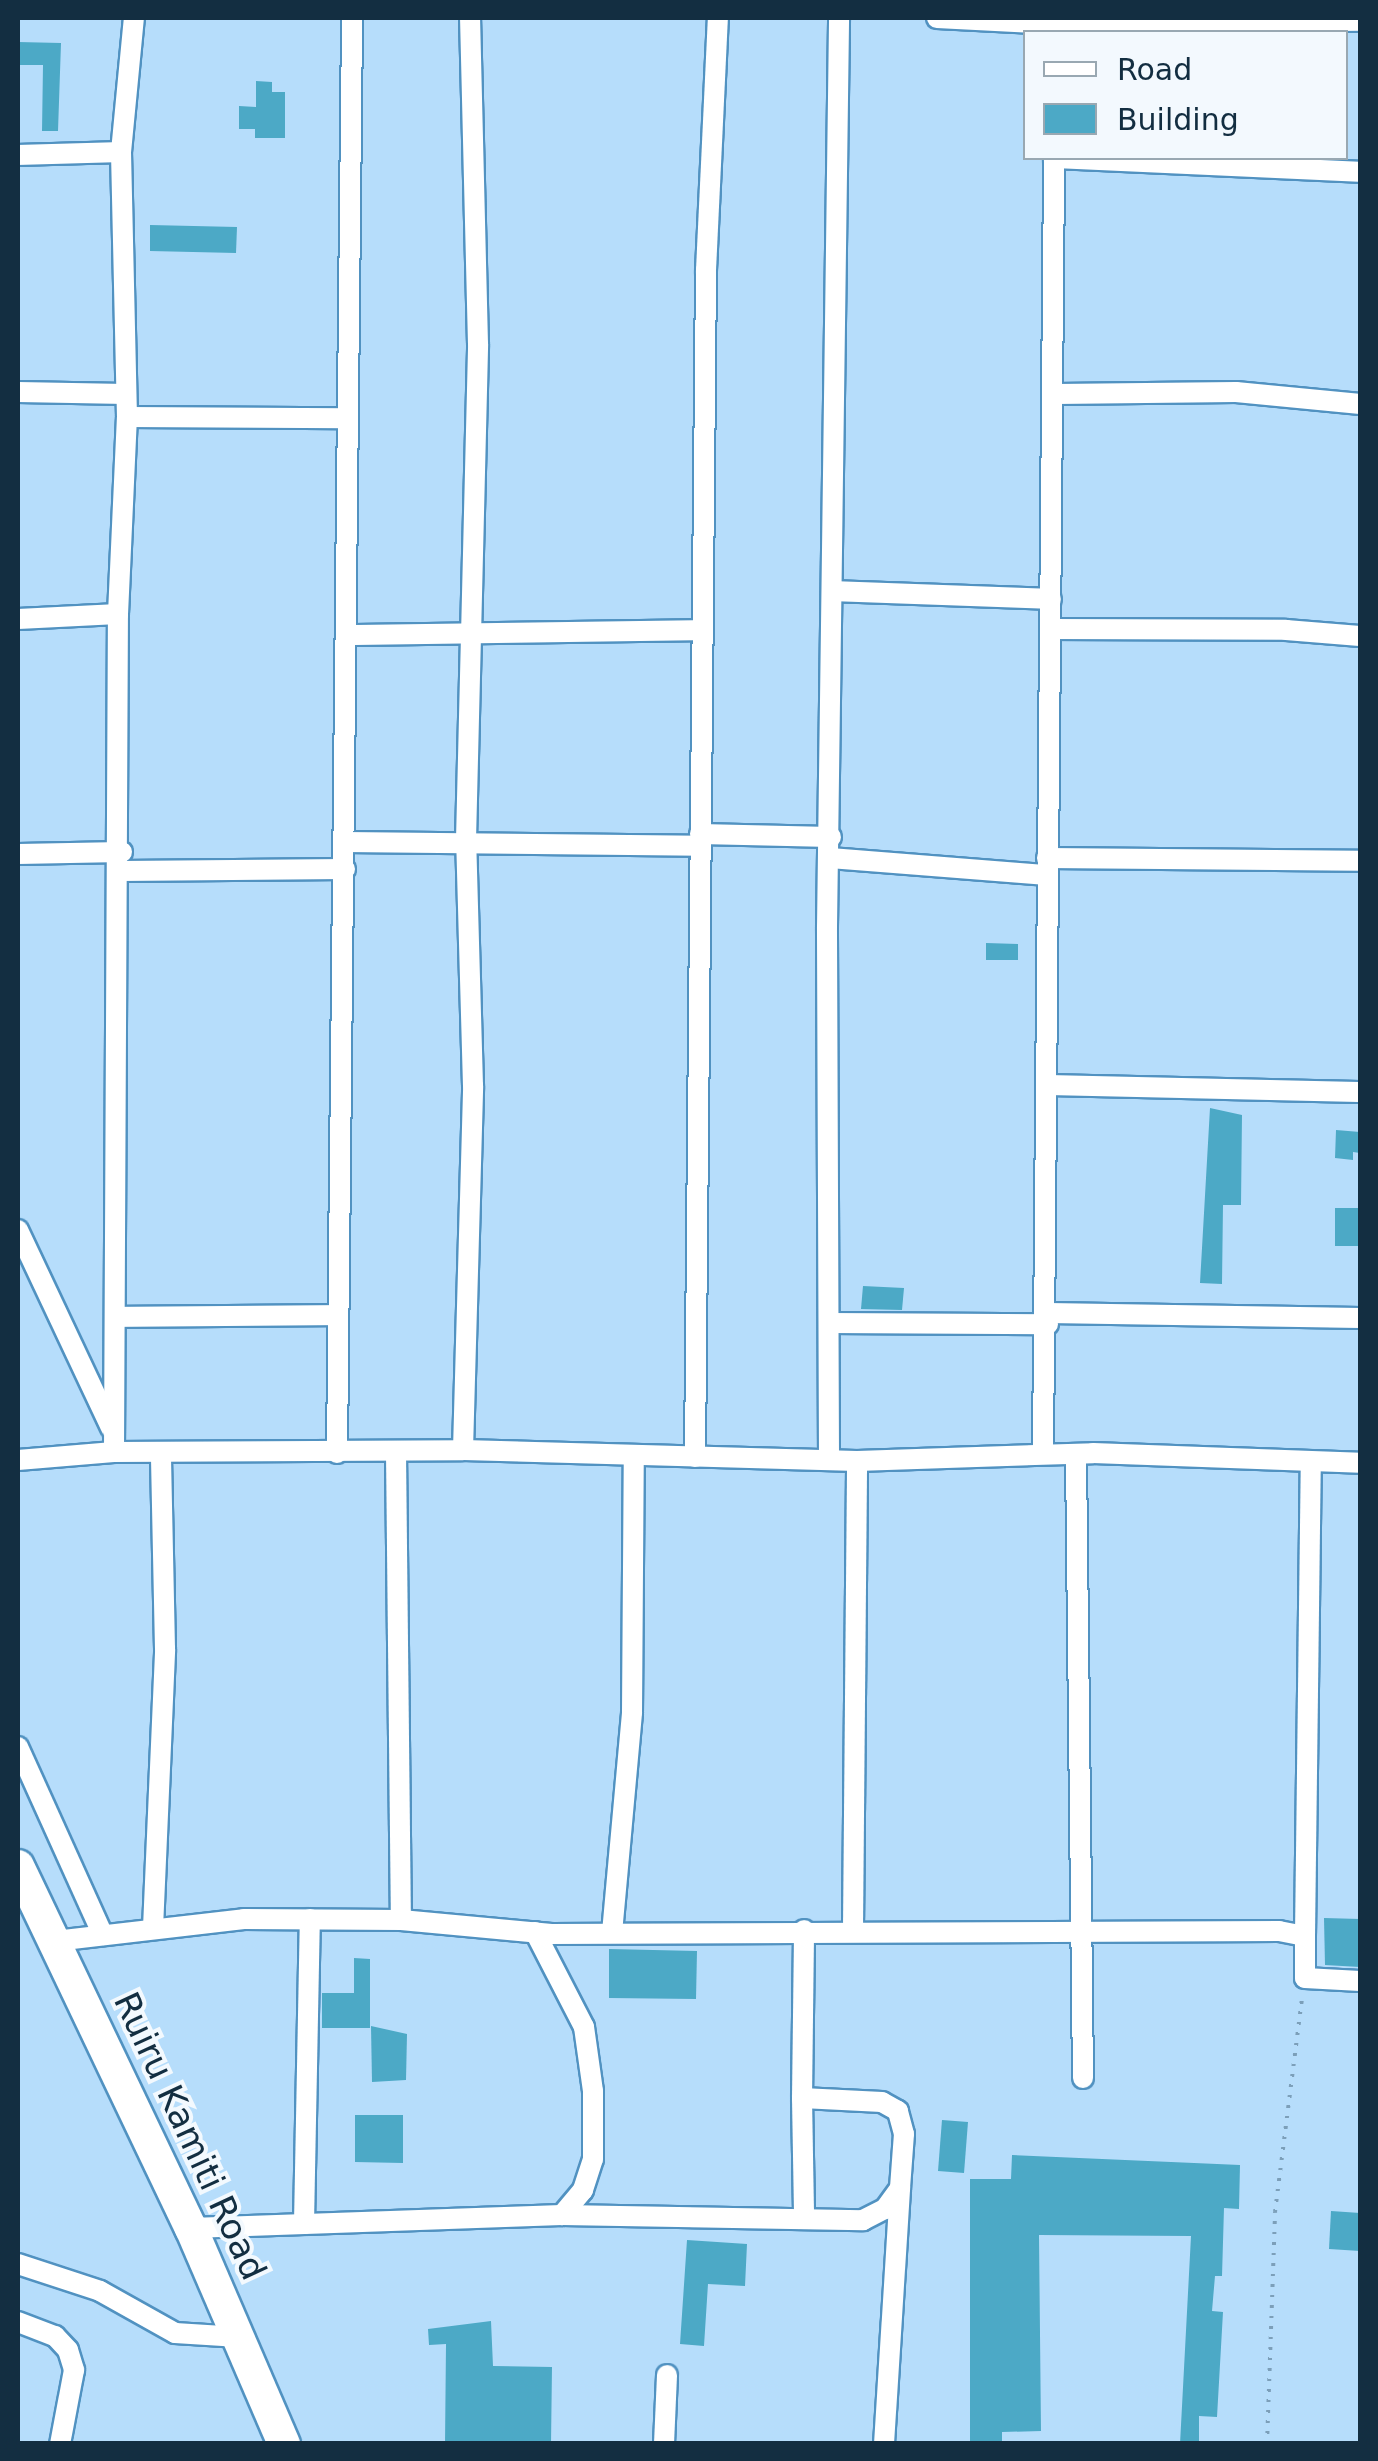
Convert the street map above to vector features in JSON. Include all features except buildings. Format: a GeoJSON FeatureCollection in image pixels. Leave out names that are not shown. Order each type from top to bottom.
{"type":"FeatureCollection","features":[{"type":"Feature","properties":{"kind":"main road","name":"Ruiru Kamiti Road"},"geometry":{"type":"LineString","coordinates":[[18,1866],[192,2228],[284,2444]]}},
{"type":"Feature","properties":{"kind":"street"},"geometry":{"type":"LineString","coordinates":[[114,1444],[121,862],[118,614],[127,416],[121,152],[134,18]]}},
{"type":"Feature","properties":{"kind":"street"},"geometry":{"type":"LineString","coordinates":[[337,1453],[352,18]]}},
{"type":"Feature","properties":{"kind":"street"},"geometry":{"type":"LineString","coordinates":[[463,1450],[473,1086],[466,840],[478,344],[470,18]]}},
{"type":"Feature","properties":{"kind":"street"},"geometry":{"type":"LineString","coordinates":[[695,1458],[701,630],[718,18]]}},
{"type":"Feature","properties":{"kind":"street"},"geometry":{"type":"LineString","coordinates":[[829,1456],[839,18]]}},
{"type":"Feature","properties":{"kind":"street"},"geometry":{"type":"LineString","coordinates":[[937,18],[1054,28],[1099,20],[1360,21]]}},
{"type":"Feature","properties":{"kind":"street"},"geometry":{"type":"LineString","coordinates":[[18,154],[121,152]]}},
{"type":"Feature","properties":{"kind":"street"},"geometry":{"type":"LineString","coordinates":[[1043,1454],[1048,1318],[1047,867],[1056,394],[1054,160]]}},
{"type":"Feature","properties":{"kind":"street"},"geometry":{"type":"LineString","coordinates":[[1098,160],[1360,172]]}},
{"type":"Feature","properties":{"kind":"street"},"geometry":{"type":"LineString","coordinates":[[18,392],[126,394]]}},
{"type":"Feature","properties":{"kind":"street"},"geometry":{"type":"LineString","coordinates":[[1056,394],[1236,392],[1360,404]]}},
{"type":"Feature","properties":{"kind":"street"},"geometry":{"type":"LineString","coordinates":[[127,416],[347,418]]}},
{"type":"Feature","properties":{"kind":"street"},"geometry":{"type":"LineString","coordinates":[[834,590],[1051,599]]}},
{"type":"Feature","properties":{"kind":"street"},"geometry":{"type":"LineString","coordinates":[[18,619],[118,614]]}},
{"type":"Feature","properties":{"kind":"street"},"geometry":{"type":"LineString","coordinates":[[1051,629],[1360,636]]}},
{"type":"Feature","properties":{"kind":"street"},"geometry":{"type":"LineString","coordinates":[[347,635],[701,630]]}},
{"type":"Feature","properties":{"kind":"street"},"geometry":{"type":"LineString","coordinates":[[345,842],[700,840],[1047,867],[1360,861]]}},
{"type":"Feature","properties":{"kind":"street"},"geometry":{"type":"LineString","coordinates":[[18,854],[121,862],[344,869]]}},
{"type":"Feature","properties":{"kind":"street"},"geometry":{"type":"LineString","coordinates":[[1046,1086],[1360,1092]]}},
{"type":"Feature","properties":{"kind":"street"},"geometry":{"type":"LineString","coordinates":[[18,1230],[114,1444]]}},
{"type":"Feature","properties":{"kind":"street"},"geometry":{"type":"LineString","coordinates":[[115,1318],[337,1315]]}},
{"type":"Feature","properties":{"kind":"street"},"geometry":{"type":"LineString","coordinates":[[829,1323],[1360,1318]]}},
{"type":"Feature","properties":{"kind":"street"},"geometry":{"type":"LineString","coordinates":[[18,1460],[114,1444],[160,1454],[463,1450],[634,1457],[829,1456],[857,1461],[1076,1454],[1360,1463]]}},
{"type":"Feature","properties":{"kind":"street"},"geometry":{"type":"LineString","coordinates":[[396,1452],[401,1920]]}},
{"type":"Feature","properties":{"kind":"street"},"geometry":{"type":"LineString","coordinates":[[153,1928],[165,1649],[160,1454]]}},
{"type":"Feature","properties":{"kind":"street"},"geometry":{"type":"LineString","coordinates":[[1076,1454],[1086,1928],[1083,2078]]}},
{"type":"Feature","properties":{"kind":"street"},"geometry":{"type":"LineString","coordinates":[[612,1934],[632,1712],[634,1457]]}},
{"type":"Feature","properties":{"kind":"street"},"geometry":{"type":"LineString","coordinates":[[853,1929],[857,1461]]}},
{"type":"Feature","properties":{"kind":"street"},"geometry":{"type":"LineString","coordinates":[[1311,1464],[1305,1978],[1360,1982]]}},
{"type":"Feature","properties":{"kind":"street"},"geometry":{"type":"LineString","coordinates":[[18,1748],[103,1936]]}},
{"type":"Feature","properties":{"kind":"street"},"geometry":{"type":"LineString","coordinates":[[304,2224],[310,1919]]}},
{"type":"Feature","properties":{"kind":"street"},"geometry":{"type":"LineString","coordinates":[[55,1942],[153,1928],[310,1919],[401,1920],[535,1932],[612,1934],[1086,1928],[1304,1936]]}},
{"type":"Feature","properties":{"kind":"street"},"geometry":{"type":"LineString","coordinates":[[804,1930],[804,2218]]}},
{"type":"Feature","properties":{"kind":"street"},"geometry":{"type":"LineString","coordinates":[[535,1932],[584,2027],[593,2091],[593,2159],[583,2190],[562,2216]]}},
{"type":"Feature","properties":{"kind":"street"},"geometry":{"type":"LineString","coordinates":[[802,2098],[893,2106],[904,2134],[884,2444]]}},
{"type":"Feature","properties":{"kind":"street"},"geometry":{"type":"LineString","coordinates":[[192,2228],[562,2216],[863,2220],[885,2209],[900,2188]]}},
{"type":"Feature","properties":{"kind":"street"},"geometry":{"type":"LineString","coordinates":[[18,2264],[100,2292],[175,2334],[239,2337]]}},
{"type":"Feature","properties":{"kind":"street"},"geometry":{"type":"LineString","coordinates":[[18,2322],[55,2336],[68,2350],[74,2370],[60,2444]]}},
{"type":"Feature","properties":{"kind":"street"},"geometry":{"type":"LineString","coordinates":[[664,2444],[667,2374]]}},
{"type":"Feature","properties":{"kind":"path"},"geometry":{"type":"LineString","coordinates":[[1266,2444],[1275,2212],[1305,1978]]}}]}
